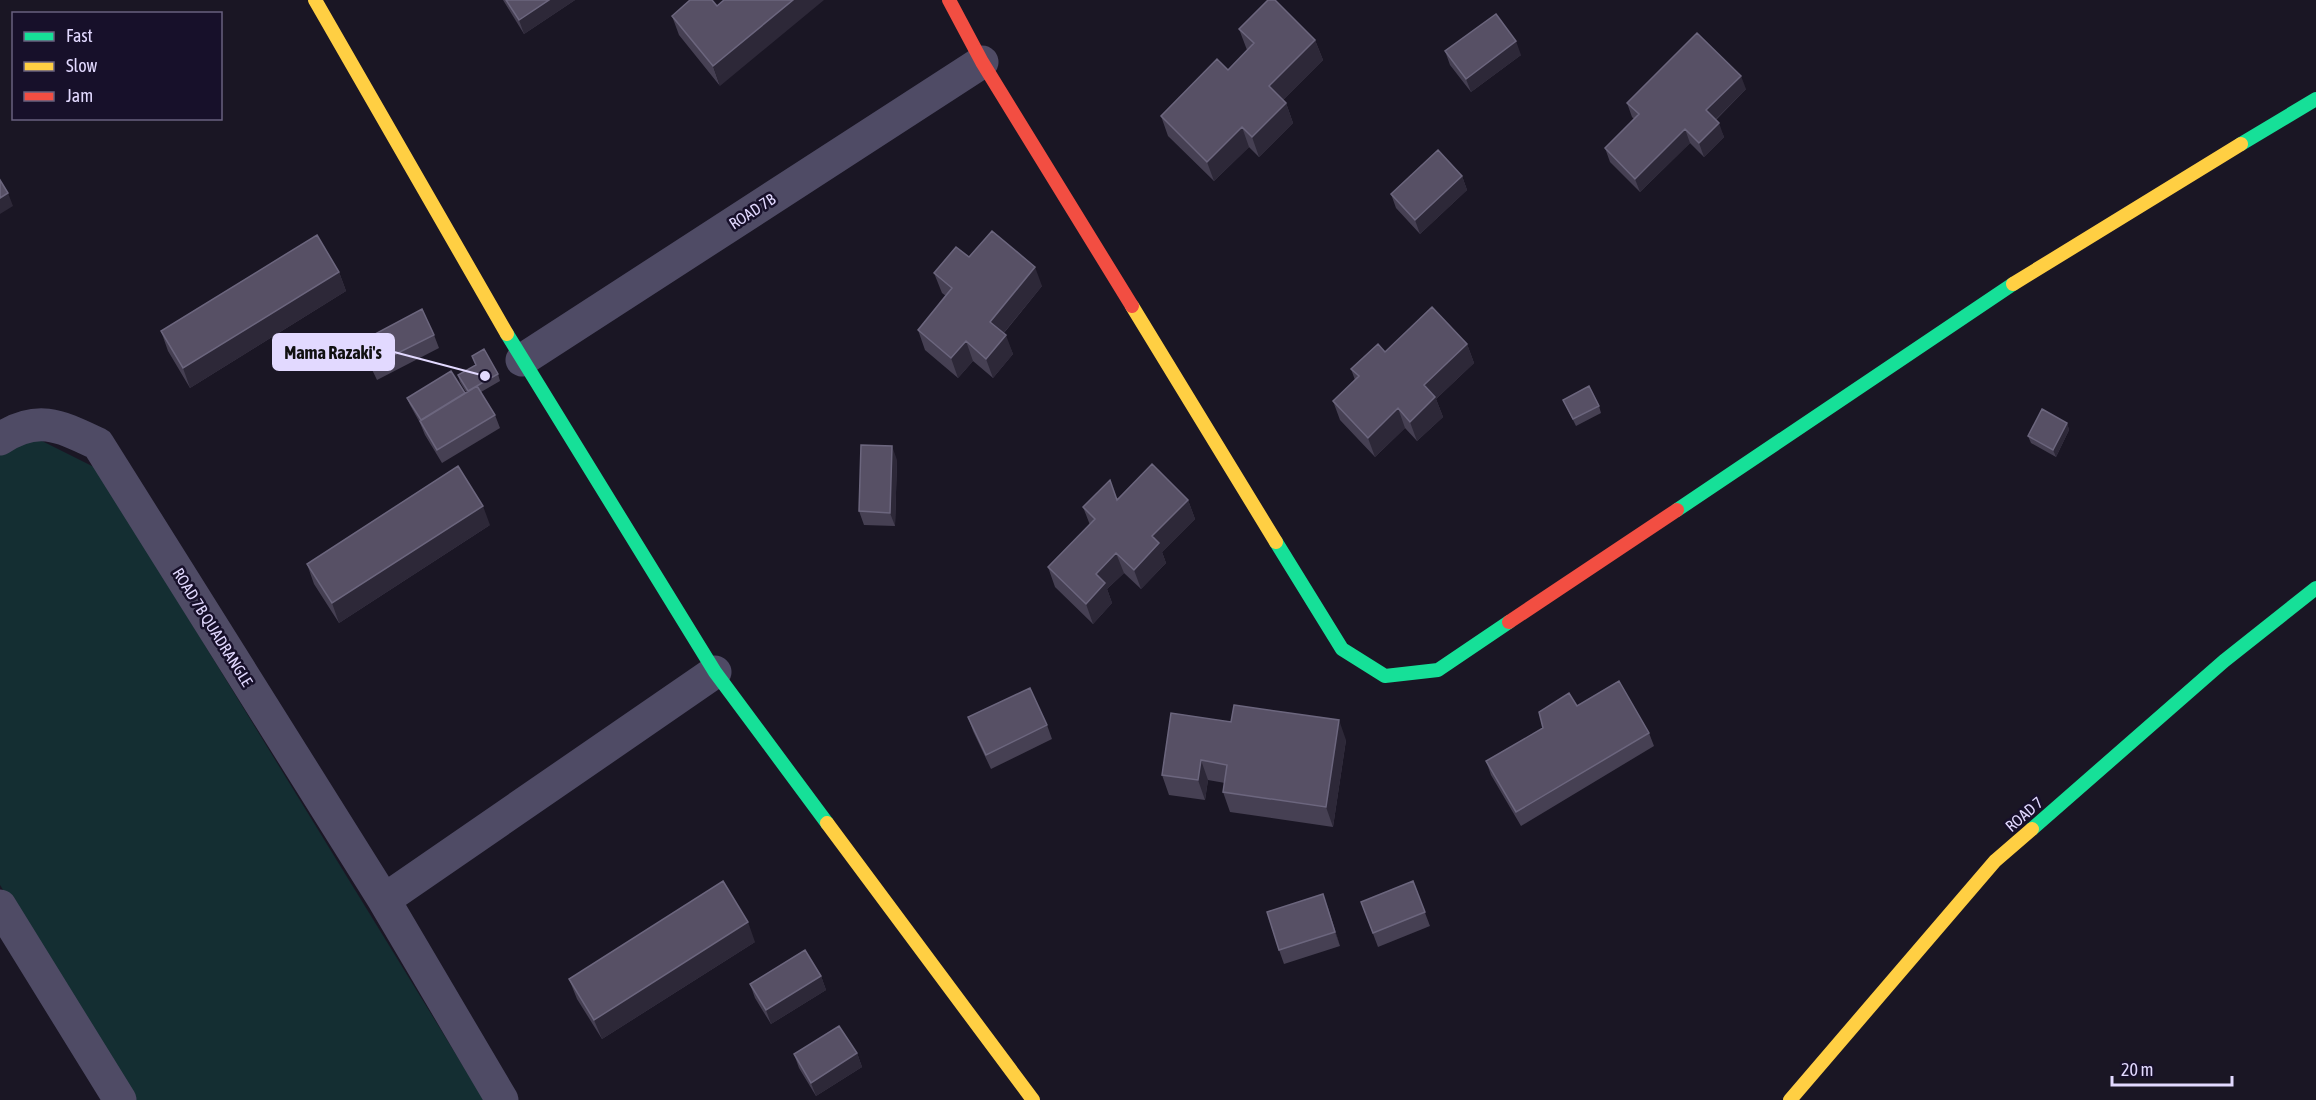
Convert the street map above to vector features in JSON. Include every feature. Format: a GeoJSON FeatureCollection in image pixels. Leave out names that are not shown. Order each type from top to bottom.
{"type":"FeatureCollection","features":[{"type":"Feature","properties":{"kind":"street"},"geometry":{"type":"LineString","coordinates":[[315,0],[522,360],[715,672],[1033,1100]]}},
{"type":"Feature","properties":{"kind":"street"},"geometry":{"type":"LineString","coordinates":[[949,0],[982,62],[1342,650],[1385,676],[1438,670],[2052,258],[2316,99]]}},
{"type":"Feature","properties":{"kind":"street","name":"ROAD 7B"},"geometry":{"type":"LineString","coordinates":[[522,360],[982,62]]}},
{"type":"Feature","properties":{"kind":"street","name":"ROAD 7B QUADRANGLE"},"geometry":{"type":"LineString","coordinates":[[0,439],[19,427],[59,426],[98,444],[384,900],[502,1100]]}},
{"type":"Feature","properties":{"kind":"street","name":"ROAD 7"},"geometry":{"type":"LineString","coordinates":[[1790,1100],[1995,861],[2224,661],[2316,588]]}},
{"type":"Feature","properties":{"kind":"street"},"geometry":{"type":"LineString","coordinates":[[384,900],[715,672]]}},
{"type":"Feature","properties":{"kind":"street"},"geometry":{"type":"LineString","coordinates":[[0,906],[120,1100]]}},
{"type":"Feature","properties":{"kind":"green space"},"geometry":{"type":"Polygon","coordinates":[[[36,438],[96,468],[484,1100],[132,1100],[0,885],[0,454],[36,438]]]}},
{"type":"Feature","properties":{"kind":"building"},"geometry":{"type":"Polygon","coordinates":[[[506,0],[549,0],[519,20],[506,0]]]}},
{"type":"Feature","properties":{"kind":"building"},"geometry":{"type":"Polygon","coordinates":[[[690,0],[712,0],[717,6],[724,0],[793,0],[713,66],[672,16],[690,0]]]}},
{"type":"Feature","properties":{"kind":"building"},"geometry":{"type":"Polygon","coordinates":[[[1268,0],[1275,0],[1315,40],[1269,86],[1286,103],[1252,137],[1242,127],[1207,162],[1161,116],[1217,59],[1228,70],[1254,43],[1239,29],[1268,0]]]}},
{"type":"Feature","properties":{"kind":"building"},"geometry":{"type":"Polygon","coordinates":[[[1496,14],[1516,41],[1466,79],[1445,51],[1496,14]]]}},
{"type":"Feature","properties":{"kind":"building"},"geometry":{"type":"Polygon","coordinates":[[[1697,33],[1741,76],[1706,110],[1719,123],[1699,143],[1685,129],[1635,179],[1605,148],[1639,114],[1627,103],[1697,33]]]}},
{"type":"Feature","properties":{"kind":"building"},"geometry":{"type":"Polygon","coordinates":[[[1438,150],[1462,176],[1415,220],[1391,194],[1438,150]]]}},
{"type":"Feature","properties":{"kind":"building"},"geometry":{"type":"Polygon","coordinates":[[[0,180],[8,193],[0,198],[0,180]]]}},
{"type":"Feature","properties":{"kind":"building"},"geometry":{"type":"Polygon","coordinates":[[[992,231],[1035,267],[990,322],[1006,335],[986,359],[966,341],[951,358],[918,330],[952,288],[934,273],[956,247],[969,257],[992,231]]]}},
{"type":"Feature","properties":{"kind":"building"},"geometry":{"type":"Polygon","coordinates":[[[317,235],[339,272],[183,368],[161,331],[317,235]]]}},
{"type":"Feature","properties":{"kind":"building"},"geometry":{"type":"Polygon","coordinates":[[[1432,307],[1467,344],[1424,385],[1435,397],[1410,422],[1398,408],[1368,438],[1333,401],[1359,376],[1351,369],[1378,344],[1385,352],[1432,307]]]}},
{"type":"Feature","properties":{"kind":"building"},"geometry":{"type":"Polygon","coordinates":[[[422,309],[434,335],[372,366],[360,342],[422,309]]]}},
{"type":"Feature","properties":{"kind":"building"},"geometry":{"type":"Polygon","coordinates":[[[484,349],[498,374],[468,391],[458,375],[476,365],[472,356],[484,349]]]}},
{"type":"Feature","properties":{"kind":"building"},"geometry":{"type":"Polygon","coordinates":[[[451,371],[465,393],[421,420],[407,398],[451,371]]]}},
{"type":"Feature","properties":{"kind":"building"},"geometry":{"type":"Polygon","coordinates":[[[477,386],[495,415],[437,450],[420,421],[477,386]]]}},
{"type":"Feature","properties":{"kind":"building"},"geometry":{"type":"Polygon","coordinates":[[[1589,386],[1599,406],[1573,419],[1563,400],[1589,386]]]}},
{"type":"Feature","properties":{"kind":"building"},"geometry":{"type":"Polygon","coordinates":[[[2042,409],[2067,423],[2053,450],[2028,436],[2042,409]]]}},
{"type":"Feature","properties":{"kind":"building"},"geometry":{"type":"Polygon","coordinates":[[[861,445],[892,446],[890,513],[859,511],[861,445]]]}},
{"type":"Feature","properties":{"kind":"building"},"geometry":{"type":"Polygon","coordinates":[[[1152,464],[1188,500],[1152,536],[1159,543],[1134,570],[1116,553],[1096,574],[1105,583],[1086,604],[1048,567],[1095,519],[1083,507],[1110,480],[1117,500],[1152,464]]]}},
{"type":"Feature","properties":{"kind":"building"},"geometry":{"type":"Polygon","coordinates":[[[458,466],[483,506],[332,603],[307,564],[458,466]]]}},
{"type":"Feature","properties":{"kind":"building"},"geometry":{"type":"Polygon","coordinates":[[[1619,681],[1649,733],[1516,812],[1486,761],[1543,728],[1539,712],[1569,693],[1577,706],[1619,681]]]}},
{"type":"Feature","properties":{"kind":"building"},"geometry":{"type":"Polygon","coordinates":[[[1030,688],[1047,725],[986,755],[968,717],[1030,688]]]}},
{"type":"Feature","properties":{"kind":"building"},"geometry":{"type":"Polygon","coordinates":[[[1234,705],[1339,720],[1326,807],[1223,792],[1227,765],[1201,760],[1198,780],[1162,775],[1171,713],[1231,722],[1234,705]]]}},
{"type":"Feature","properties":{"kind":"building"},"geometry":{"type":"Polygon","coordinates":[[[723,881],[748,922],[594,1020],[569,979],[723,881]]]}},
{"type":"Feature","properties":{"kind":"building"},"geometry":{"type":"Polygon","coordinates":[[[1413,881],[1425,912],[1373,933],[1361,902],[1413,881]]]}},
{"type":"Feature","properties":{"kind":"building"},"geometry":{"type":"Polygon","coordinates":[[[1323,894],[1335,932],[1279,950],[1267,912],[1323,894]]]}},
{"type":"Feature","properties":{"kind":"building"},"geometry":{"type":"Polygon","coordinates":[[[805,950],[821,976],[766,1010],[750,984],[805,950]]]}},
{"type":"Feature","properties":{"kind":"building"},"geometry":{"type":"Polygon","coordinates":[[[839,1026],[857,1053],[811,1083],[794,1054],[839,1026]]]}},
{"type":"Feature","properties":{"kind":"traffic: fast"},"geometry":{"type":"LineString","coordinates":[[2241,144],[2316,99]]}},
{"type":"Feature","properties":{"kind":"traffic: fast"},"geometry":{"type":"LineString","coordinates":[[1677,510],[2013,284]]}},
{"type":"Feature","properties":{"kind":"traffic: fast"},"geometry":{"type":"LineString","coordinates":[[507,334],[715,672],[827,823]]}},
{"type":"Feature","properties":{"kind":"traffic: fast"},"geometry":{"type":"LineString","coordinates":[[1276,542],[1342,649],[1385,676],[1438,670],[1509,622]]}},
{"type":"Feature","properties":{"kind":"traffic: fast"},"geometry":{"type":"LineString","coordinates":[[2032,829],[2224,661],[2316,588]]}},
{"type":"Feature","properties":{"kind":"traffic: slow"},"geometry":{"type":"LineString","coordinates":[[315,0],[507,334]]}},
{"type":"Feature","properties":{"kind":"traffic: slow"},"geometry":{"type":"LineString","coordinates":[[2013,284],[2241,144]]}},
{"type":"Feature","properties":{"kind":"traffic: slow"},"geometry":{"type":"LineString","coordinates":[[1132,306],[1276,542]]}},
{"type":"Feature","properties":{"kind":"traffic: slow"},"geometry":{"type":"LineString","coordinates":[[827,823],[1033,1100]]}},
{"type":"Feature","properties":{"kind":"traffic: slow"},"geometry":{"type":"LineString","coordinates":[[1790,1100],[1995,861],[2032,829]]}},
{"type":"Feature","properties":{"kind":"traffic: jam"},"geometry":{"type":"LineString","coordinates":[[949,0],[982,62],[1132,306]]}},
{"type":"Feature","properties":{"kind":"traffic: jam"},"geometry":{"type":"LineString","coordinates":[[1509,622],[1677,510]]}},
{"type":"Feature","properties":{"kind":"place","name":"Mama Razaki's"},"geometry":{"type":"Point","coordinates":[485,376]}}]}
